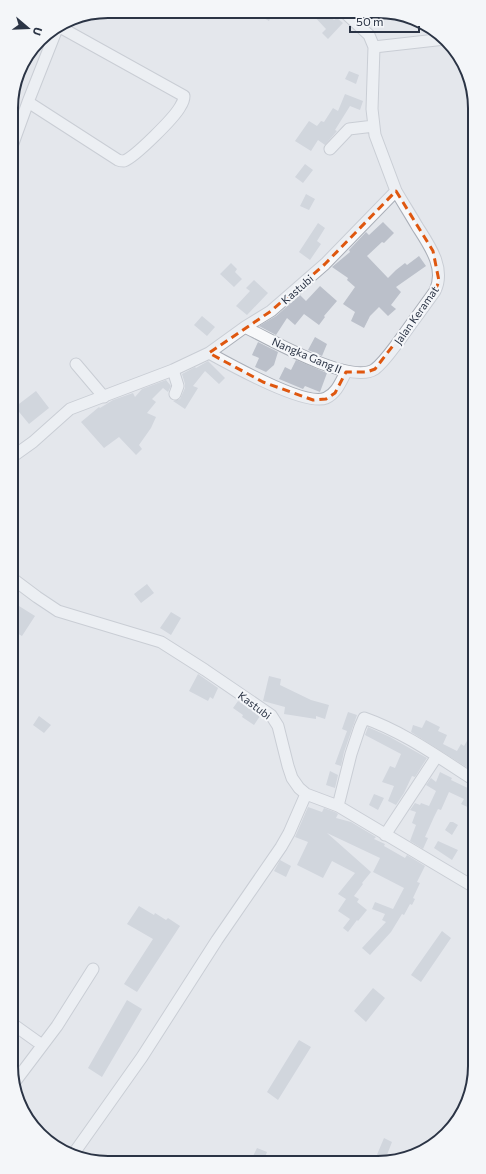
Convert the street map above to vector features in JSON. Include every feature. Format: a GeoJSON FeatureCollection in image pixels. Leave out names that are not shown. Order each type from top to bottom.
{"type":"FeatureCollection","features":[{"type":"Feature","properties":{"kind":"street"},"geometry":{"type":"LineString","coordinates":[[351,18],[369,35],[374,47],[372,109],[375,135],[396,191]]}},
{"type":"Feature","properties":{"kind":"street"},"geometry":{"type":"LineString","coordinates":[[28,102],[118,160],[124,161],[132,156],[167,123],[184,101],[184,96],[64,29]]}},
{"type":"Feature","properties":{"kind":"street"},"geometry":{"type":"LineString","coordinates":[[18,130],[54,36]]}},
{"type":"Feature","properties":{"kind":"street"},"geometry":{"type":"LineString","coordinates":[[374,47],[436,39]]}},
{"type":"Feature","properties":{"kind":"street"},"geometry":{"type":"LineString","coordinates":[[330,149],[349,129],[374,126]]}},
{"type":"Feature","properties":{"kind":"street","name":"Kastubi"},"geometry":{"type":"LineString","coordinates":[[18,453],[34,442],[70,409],[173,370],[208,353],[245,327],[271,312],[325,264],[396,191]]}},
{"type":"Feature","properties":{"kind":"street","name":"Jalan Keramat"},"geometry":{"type":"LineString","coordinates":[[389,353],[435,291],[438,281],[438,269],[433,251],[396,191]]}},
{"type":"Feature","properties":{"kind":"street","name":"Nangka Gang II"},"geometry":{"type":"LineString","coordinates":[[245,327],[306,357],[346,372],[366,372],[375,369],[389,353]]}},
{"type":"Feature","properties":{"kind":"street"},"geometry":{"type":"LineString","coordinates":[[208,353],[263,382],[313,400],[326,398],[335,393],[346,372]]}},
{"type":"Feature","properties":{"kind":"street"},"geometry":{"type":"LineString","coordinates":[[76,364],[104,397]]}},
{"type":"Feature","properties":{"kind":"street"},"geometry":{"type":"LineString","coordinates":[[173,370],[178,386],[178,390],[175,394]]}},
{"type":"Feature","properties":{"kind":"street","name":"Kastubi"},"geometry":{"type":"LineString","coordinates":[[18,583],[58,611],[161,642],[264,710],[276,721],[292,778],[299,788],[306,794],[338,806],[468,883]]}},
{"type":"Feature","properties":{"kind":"street"},"geometry":{"type":"LineString","coordinates":[[338,806],[351,754],[363,718],[382,724],[407,737],[468,776]]}},
{"type":"Feature","properties":{"kind":"street"},"geometry":{"type":"LineString","coordinates":[[385,835],[437,756]]}},
{"type":"Feature","properties":{"kind":"street"},"geometry":{"type":"LineString","coordinates":[[76,1150],[142,1058],[217,940],[281,847],[289,833],[306,794]]}},
{"type":"Feature","properties":{"kind":"street"},"geometry":{"type":"LineString","coordinates":[[19,1077],[57,1026],[93,969]]}},
{"type":"Feature","properties":{"kind":"street"},"geometry":{"type":"LineString","coordinates":[[18,1028],[42,1045]]}},
{"type":"Feature","properties":{"kind":"highlighted area"},"geometry":{"type":"Polygon","coordinates":[[[396,191],[433,251],[439,281],[435,291],[375,369],[367,372],[346,372],[335,393],[326,399],[313,400],[263,382],[209,353],[271,311],[325,264],[396,191]]]}},
{"type":"Feature","properties":{"kind":"building"},"geometry":{"type":"Polygon","coordinates":[[[316,18],[332,18],[334,20],[337,18],[343,23],[328,39],[322,33],[326,29],[316,18]]]}},
{"type":"Feature","properties":{"kind":"building"},"geometry":{"type":"Polygon","coordinates":[[[349,71],[359,75],[356,84],[345,79],[349,71]]]}},
{"type":"Feature","properties":{"kind":"building"},"geometry":{"type":"Polygon","coordinates":[[[345,94],[363,101],[360,110],[350,106],[335,130],[337,131],[325,145],[318,140],[311,151],[295,141],[309,121],[317,126],[321,121],[324,122],[333,108],[338,111],[345,94]]]}},
{"type":"Feature","properties":{"kind":"building"},"geometry":{"type":"Polygon","coordinates":[[[305,164],[313,170],[303,183],[295,177],[305,164]]]}},
{"type":"Feature","properties":{"kind":"building"},"geometry":{"type":"Polygon","coordinates":[[[306,194],[315,199],[309,210],[300,206],[306,194]]]}},
{"type":"Feature","properties":{"kind":"building"},"geometry":{"type":"Polygon","coordinates":[[[383,222],[394,233],[367,256],[388,278],[405,263],[407,265],[419,256],[426,266],[396,287],[401,292],[391,305],[396,309],[388,316],[379,307],[370,316],[364,328],[351,321],[355,312],[343,304],[355,287],[347,280],[348,278],[332,267],[350,252],[349,250],[366,232],[369,235],[383,222]]]}},
{"type":"Feature","properties":{"kind":"building"},"geometry":{"type":"Polygon","coordinates":[[[318,223],[325,228],[317,241],[321,244],[310,260],[299,252],[318,223]]]}},
{"type":"Feature","properties":{"kind":"building"},"geometry":{"type":"Polygon","coordinates":[[[231,263],[237,269],[235,272],[242,279],[234,287],[220,274],[231,263]]]}},
{"type":"Feature","properties":{"kind":"building"},"geometry":{"type":"Polygon","coordinates":[[[254,280],[268,293],[247,315],[236,306],[250,291],[246,288],[254,280]]]}},
{"type":"Feature","properties":{"kind":"building"},"geometry":{"type":"Polygon","coordinates":[[[320,286],[337,301],[324,316],[325,317],[319,325],[304,314],[295,325],[287,318],[276,335],[259,326],[276,316],[300,295],[306,301],[320,286]]]}},
{"type":"Feature","properties":{"kind":"building"},"geometry":{"type":"Polygon","coordinates":[[[202,316],[215,327],[207,336],[194,325],[202,316]]]}},
{"type":"Feature","properties":{"kind":"building"},"geometry":{"type":"Polygon","coordinates":[[[315,337],[327,344],[322,356],[308,350],[315,337]]]}},
{"type":"Feature","properties":{"kind":"building"},"geometry":{"type":"Polygon","coordinates":[[[258,342],[278,352],[274,365],[266,372],[255,367],[259,358],[252,355],[258,342]]]}},
{"type":"Feature","properties":{"kind":"building"},"geometry":{"type":"Polygon","coordinates":[[[296,360],[327,373],[320,392],[305,386],[303,389],[279,379],[285,367],[291,370],[296,360]]]}},
{"type":"Feature","properties":{"kind":"building"},"geometry":{"type":"Polygon","coordinates":[[[208,361],[225,378],[219,384],[205,371],[193,386],[198,388],[185,409],[173,401],[180,399],[185,388],[182,374],[208,361]]]}},
{"type":"Feature","properties":{"kind":"building"},"geometry":{"type":"Polygon","coordinates":[[[166,380],[171,386],[168,392],[163,388],[152,399],[156,402],[147,413],[156,417],[151,428],[139,445],[142,449],[136,455],[119,437],[104,448],[81,422],[99,407],[100,408],[113,400],[133,393],[135,397],[142,389],[166,380]]]}},
{"type":"Feature","properties":{"kind":"building"},"geometry":{"type":"Polygon","coordinates":[[[36,391],[49,408],[29,424],[18,411],[18,405],[36,391]]]}},
{"type":"Feature","properties":{"kind":"building"},"geometry":{"type":"Polygon","coordinates":[[[147,584],[154,593],[141,603],[134,594],[147,584]]]}},
{"type":"Feature","properties":{"kind":"building"},"geometry":{"type":"Polygon","coordinates":[[[19,606],[35,616],[22,636],[18,634],[19,606]]]}},
{"type":"Feature","properties":{"kind":"building"},"geometry":{"type":"Polygon","coordinates":[[[171,612],[181,618],[171,635],[160,628],[171,612]]]}},
{"type":"Feature","properties":{"kind":"building"},"geometry":{"type":"Polygon","coordinates":[[[198,674],[218,688],[213,699],[210,697],[208,701],[189,691],[198,674]]]}},
{"type":"Feature","properties":{"kind":"building"},"geometry":{"type":"Polygon","coordinates":[[[269,676],[281,679],[280,685],[311,700],[329,705],[325,719],[316,716],[316,719],[284,714],[285,707],[263,701],[269,676]]]}},
{"type":"Feature","properties":{"kind":"building"},"geometry":{"type":"Polygon","coordinates":[[[238,701],[260,716],[254,725],[242,717],[243,715],[233,708],[238,701]]]}},
{"type":"Feature","properties":{"kind":"building"},"geometry":{"type":"Polygon","coordinates":[[[348,712],[357,715],[344,752],[341,766],[335,764],[347,731],[342,729],[348,712]]]}},
{"type":"Feature","properties":{"kind":"building"},"geometry":{"type":"Polygon","coordinates":[[[39,716],[51,725],[44,733],[33,725],[39,716]]]}},
{"type":"Feature","properties":{"kind":"building"},"geometry":{"type":"Polygon","coordinates":[[[426,720],[440,727],[438,731],[447,735],[443,744],[457,751],[461,744],[464,746],[468,739],[468,768],[411,732],[413,725],[422,728],[426,720]]]}},
{"type":"Feature","properties":{"kind":"building"},"geometry":{"type":"Polygon","coordinates":[[[368,727],[390,737],[427,758],[415,777],[412,776],[404,793],[396,805],[388,801],[394,786],[382,782],[390,766],[395,768],[401,754],[365,735],[368,727]]]}},
{"type":"Feature","properties":{"kind":"building"},"geometry":{"type":"Polygon","coordinates":[[[330,771],[338,775],[335,788],[326,785],[330,771]]]}},
{"type":"Feature","properties":{"kind":"building"},"geometry":{"type":"Polygon","coordinates":[[[440,772],[452,778],[451,780],[468,788],[468,807],[461,804],[464,799],[449,792],[441,810],[438,809],[434,817],[425,837],[428,838],[423,849],[410,841],[416,825],[412,823],[416,812],[410,810],[415,803],[420,805],[421,803],[429,806],[436,791],[426,785],[431,778],[436,782],[440,772]]]}},
{"type":"Feature","properties":{"kind":"building"},"geometry":{"type":"Polygon","coordinates":[[[374,794],[384,798],[378,810],[369,805],[374,794]]]}},
{"type":"Feature","properties":{"kind":"building"},"geometry":{"type":"Polygon","coordinates":[[[308,807],[322,812],[324,808],[335,812],[338,814],[336,818],[351,822],[376,837],[374,839],[385,844],[384,846],[405,858],[407,855],[425,866],[417,882],[420,883],[413,898],[415,899],[412,905],[410,904],[404,915],[402,914],[391,932],[370,955],[362,948],[386,922],[382,920],[385,914],[372,909],[375,902],[393,909],[404,888],[373,872],[380,858],[327,833],[371,872],[354,896],[359,899],[357,902],[367,910],[348,932],[343,928],[350,919],[338,911],[346,899],[338,894],[355,873],[332,861],[323,878],[297,865],[308,842],[295,837],[308,807]]]}},
{"type":"Feature","properties":{"kind":"building"},"geometry":{"type":"Polygon","coordinates":[[[450,822],[458,825],[452,835],[445,830],[450,822]]]}},
{"type":"Feature","properties":{"kind":"building"},"geometry":{"type":"Polygon","coordinates":[[[438,841],[458,850],[452,860],[434,848],[438,841]]]}},
{"type":"Feature","properties":{"kind":"building"},"geometry":{"type":"Polygon","coordinates":[[[280,860],[291,866],[286,877],[274,871],[280,860]]]}},
{"type":"Feature","properties":{"kind":"building"},"geometry":{"type":"Polygon","coordinates":[[[139,906],[166,920],[168,918],[180,926],[137,992],[124,984],[153,939],[127,924],[139,906]]]}},
{"type":"Feature","properties":{"kind":"building"},"geometry":{"type":"Polygon","coordinates":[[[442,931],[451,938],[421,982],[411,975],[442,931]]]}},
{"type":"Feature","properties":{"kind":"building"},"geometry":{"type":"Polygon","coordinates":[[[373,988],[385,998],[366,1022],[354,1011],[373,988]]]}},
{"type":"Feature","properties":{"kind":"building"},"geometry":{"type":"Polygon","coordinates":[[[127,1000],[142,1009],[102,1077],[88,1068],[127,1000]]]}},
{"type":"Feature","properties":{"kind":"building"},"geometry":{"type":"Polygon","coordinates":[[[299,1040],[311,1047],[278,1100],[267,1092],[299,1040]]]}},
{"type":"Feature","properties":{"kind":"building"},"geometry":{"type":"Polygon","coordinates":[[[384,1138],[392,1142],[387,1155],[376,1156],[384,1138]]]}},
{"type":"Feature","properties":{"kind":"building"},"geometry":{"type":"Polygon","coordinates":[[[257,1148],[267,1152],[266,1156],[253,1156],[257,1148]]]}}]}
